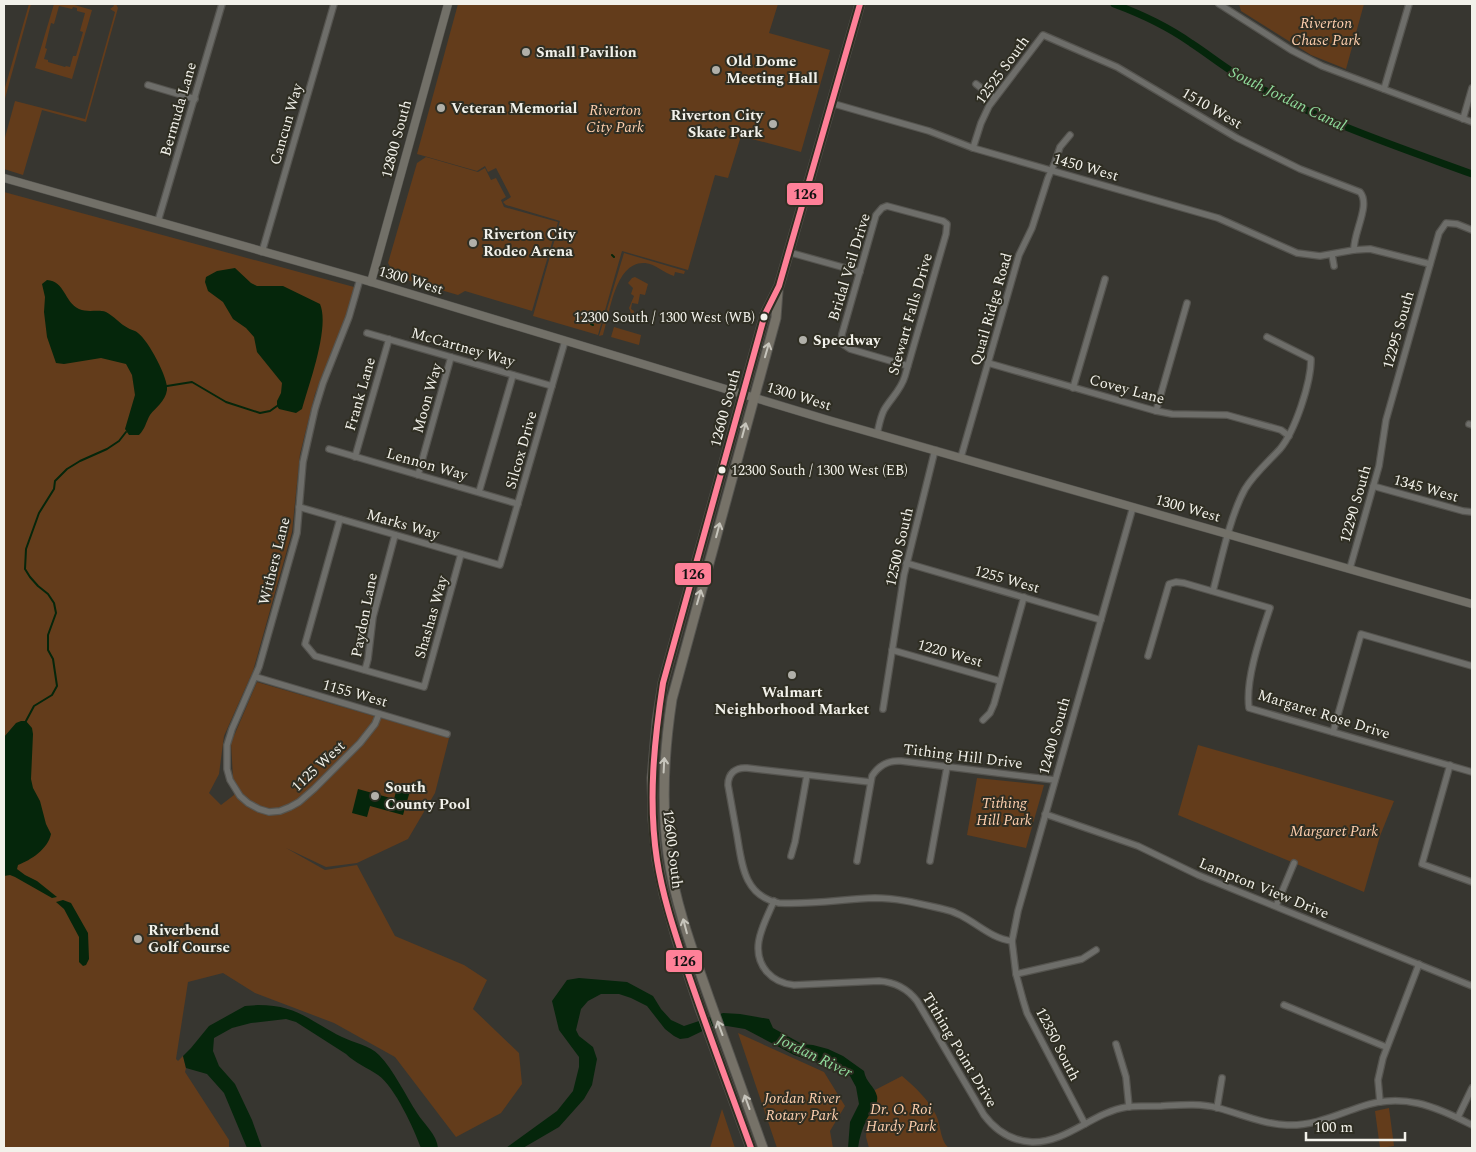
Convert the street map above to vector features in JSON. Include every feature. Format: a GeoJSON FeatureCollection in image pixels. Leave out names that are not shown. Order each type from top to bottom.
{"type":"FeatureCollection","features":[{"type":"Feature","properties":{"kind":"main road","name":"12600 South"},"geometry":{"type":"LineString","coordinates":[[751,1148],[676,940],[664,894],[657,860],[653,819],[652,778],[654,750],[663,683],[765,314],[778,286],[860,4]]}},
{"type":"Feature","properties":{"kind":"main road","name":"12600 South"},"geometry":{"type":"LineString","coordinates":[[763,1148],[688,937],[675,889],[668,854],[664,780],[666,742],[672,699],[684,649],[776,318],[778,286]]}},
{"type":"Feature","properties":{"kind":"street","name":"Bermuda Lane"},"geometry":{"type":"LineString","coordinates":[[158,221],[222,4]]}},
{"type":"Feature","properties":{"kind":"street","name":"Cancun Way"},"geometry":{"type":"LineString","coordinates":[[262,252],[334,4]]}},
{"type":"Feature","properties":{"kind":"street","name":"12800 South"},"geometry":{"type":"LineString","coordinates":[[371,282],[448,4]]}},
{"type":"Feature","properties":{"kind":"street"},"geometry":{"type":"LineString","coordinates":[[1219,4],[1306,58],[1472,122]]}},
{"type":"Feature","properties":{"kind":"street"},"geometry":{"type":"LineString","coordinates":[[1229,10],[1233,4]]}},
{"type":"Feature","properties":{"kind":"street"},"geometry":{"type":"LineString","coordinates":[[1384,89],[1409,4]]}},
{"type":"Feature","properties":{"kind":"street","name":"12525 South"},"geometry":{"type":"LineString","coordinates":[[973,148],[984,114],[994,98],[1043,35]]}},
{"type":"Feature","properties":{"kind":"street","name":"1510 West"},"geometry":{"type":"LineString","coordinates":[[1043,35],[1117,67],[1245,142],[1300,169],[1356,190],[1363,196],[1364,203],[1353,242],[1354,250]]}},
{"type":"Feature","properties":{"kind":"street"},"geometry":{"type":"LineString","coordinates":[[976,84],[994,98]]}},
{"type":"Feature","properties":{"kind":"street"},"geometry":{"type":"LineString","coordinates":[[148,85],[194,99]]}},
{"type":"Feature","properties":{"kind":"street"},"geometry":{"type":"LineString","coordinates":[[1463,119],[1472,88]]}},
{"type":"Feature","properties":{"kind":"street","name":"1450 West"},"geometry":{"type":"LineString","coordinates":[[831,103],[929,132],[973,148],[1218,218],[1297,253],[1320,256],[1354,250],[1378,250],[1430,264]]}},
{"type":"Feature","properties":{"kind":"street","name":"Quail Ridge Road"},"geometry":{"type":"LineString","coordinates":[[961,457],[1020,255],[1034,222],[1060,147],[1070,135]]}},
{"type":"Feature","properties":{"kind":"street","name":"1300 West"},"geometry":{"type":"LineString","coordinates":[[4,178],[371,282],[877,434],[1472,604]]}},
{"type":"Feature","properties":{"kind":"street","name":"Bridal Veil Drive"},"geometry":{"type":"LineString","coordinates":[[908,366],[850,349],[841,343],[842,334],[876,216],[882,208],[893,206],[941,220],[946,224]]}},
{"type":"Feature","properties":{"kind":"street","name":"12295 South"},"geometry":{"type":"LineString","coordinates":[[1382,446],[1386,420],[1439,233],[1446,223],[1457,224],[1472,230]]}},
{"type":"Feature","properties":{"kind":"street","name":"Stewart Falls Drive"},"geometry":{"type":"LineString","coordinates":[[877,434],[883,412],[901,388],[946,234],[946,224]]}},
{"type":"Feature","properties":{"kind":"street"},"geometry":{"type":"LineString","coordinates":[[788,252],[860,272]]}},
{"type":"Feature","properties":{"kind":"street"},"geometry":{"type":"LineString","coordinates":[[1332,255],[1334,266]]}},
{"type":"Feature","properties":{"kind":"street","name":"Withers Lane"},"geometry":{"type":"LineString","coordinates":[[235,789],[227,769],[227,745],[232,729],[256,677],[297,534],[303,462],[315,409],[323,383],[349,317],[360,279]]}},
{"type":"Feature","properties":{"kind":"street"},"geometry":{"type":"LineString","coordinates":[[1073,388],[1105,279]]}},
{"type":"Feature","properties":{"kind":"street"},"geometry":{"type":"LineString","coordinates":[[1156,411],[1187,303]]}},
{"type":"Feature","properties":{"kind":"street","name":"McCartney Way"},"geometry":{"type":"LineString","coordinates":[[367,333],[552,386]]}},
{"type":"Feature","properties":{"kind":"street"},"geometry":{"type":"LineString","coordinates":[[1213,591],[1239,502],[1253,477],[1289,436],[1297,419],[1310,371],[1312,360],[1267,337]]}},
{"type":"Feature","properties":{"kind":"street","name":"Frank Lane"},"geometry":{"type":"LineString","coordinates":[[355,457],[389,339]]}},
{"type":"Feature","properties":{"kind":"street","name":"Silcox Drive"},"geometry":{"type":"LineString","coordinates":[[500,565],[565,341]]}},
{"type":"Feature","properties":{"kind":"street","name":"Moon Way"},"geometry":{"type":"LineString","coordinates":[[418,475],[452,357]]}},
{"type":"Feature","properties":{"kind":"street","name":"Covey Lane"},"geometry":{"type":"LineString","coordinates":[[988,363],[1156,411],[1172,414],[1227,415],[1281,430],[1289,436]]}},
{"type":"Feature","properties":{"kind":"street"},"geometry":{"type":"LineString","coordinates":[[479,492],[513,375]]}},
{"type":"Feature","properties":{"kind":"street","name":"12290 South"},"geometry":{"type":"LineString","coordinates":[[1350,568],[1382,446]]}},
{"type":"Feature","properties":{"kind":"street","name":"Lennon Way"},"geometry":{"type":"LineString","coordinates":[[329,449],[518,504]]}},
{"type":"Feature","properties":{"kind":"street","name":"12500 South"},"geometry":{"type":"LineString","coordinates":[[883,709],[906,563],[935,450]]}},
{"type":"Feature","properties":{"kind":"street","name":"1345 West"},"geometry":{"type":"LineString","coordinates":[[1373,486],[1472,512]]}},
{"type":"Feature","properties":{"kind":"street","name":"Marks Way"},"geometry":{"type":"LineString","coordinates":[[300,507],[500,565]]}},
{"type":"Feature","properties":{"kind":"street","name":"12400 South"},"geometry":{"type":"LineString","coordinates":[[1016,974],[1012,940],[1018,911],[1133,507]]}},
{"type":"Feature","properties":{"kind":"street"},"geometry":{"type":"LineString","coordinates":[[340,519],[305,644],[315,656],[365,670]]}},
{"type":"Feature","properties":{"kind":"street","name":"Paydon Lane"},"geometry":{"type":"LineString","coordinates":[[365,670],[373,617],[395,535]]}},
{"type":"Feature","properties":{"kind":"street","name":"Shashas Way"},"geometry":{"type":"LineString","coordinates":[[365,670],[424,687],[462,554]]}},
{"type":"Feature","properties":{"kind":"street","name":"1255 West"},"geometry":{"type":"LineString","coordinates":[[906,563],[1101,620]]}},
{"type":"Feature","properties":{"kind":"street","name":"Margaret Rose Drive"},"geometry":{"type":"LineString","coordinates":[[1148,656],[1169,584],[1176,582],[1270,608],[1254,665],[1248,694],[1248,708],[1472,772]]}},
{"type":"Feature","properties":{"kind":"street"},"geometry":{"type":"LineString","coordinates":[[983,720],[990,713],[994,704],[1024,598]]}},
{"type":"Feature","properties":{"kind":"street"},"geometry":{"type":"LineString","coordinates":[[1333,732],[1361,634],[1472,666]]}},
{"type":"Feature","properties":{"kind":"street","name":"1220 West"},"geometry":{"type":"LineString","coordinates":[[892,650],[1000,681]]}},
{"type":"Feature","properties":{"kind":"street","name":"1155 West"},"geometry":{"type":"LineString","coordinates":[[256,677],[447,734]]}},
{"type":"Feature","properties":{"kind":"street","name":"1125 West"},"geometry":{"type":"LineString","coordinates":[[235,789],[248,803],[259,809],[269,812],[280,811],[290,807],[314,789],[360,743],[375,724],[379,714]]}},
{"type":"Feature","properties":{"kind":"street","name":"Tithing Hill Drive"},"geometry":{"type":"LineString","coordinates":[[870,782],[878,767],[892,761],[1055,780]]}},
{"type":"Feature","properties":{"kind":"street"},"geometry":{"type":"LineString","coordinates":[[1450,765],[1422,864],[1472,882]]}},
{"type":"Feature","properties":{"kind":"street"},"geometry":{"type":"LineString","coordinates":[[930,861],[946,767]]}},
{"type":"Feature","properties":{"kind":"street"},"geometry":{"type":"LineString","coordinates":[[857,860],[870,782],[742,768],[731,774],[728,785],[742,868],[752,888],[761,895],[774,902],[785,903],[876,898],[893,899],[952,911],[968,918],[996,938],[1012,940]]}},
{"type":"Feature","properties":{"kind":"street"},"geometry":{"type":"LineString","coordinates":[[791,856],[796,842],[807,775]]}},
{"type":"Feature","properties":{"kind":"street","name":"Lampton View Drive"},"geometry":{"type":"LineString","coordinates":[[1045,814],[1138,846],[1198,875],[1472,986]]}},
{"type":"Feature","properties":{"kind":"street"},"geometry":{"type":"LineString","coordinates":[[1276,906],[1294,863]]}},
{"type":"Feature","properties":{"kind":"street","name":"Tithing Point Drive"},"geometry":{"type":"LineString","coordinates":[[774,902],[760,933],[758,950],[762,965],[771,976],[783,983],[794,985],[879,981],[890,982],[900,986],[917,1001],[984,1115],[998,1130],[1016,1139],[1037,1142],[1052,1139],[1103,1114],[1129,1107],[1193,1105],[1217,1108],[1272,1123],[1296,1125],[1320,1122],[1362,1106],[1380,1102],[1403,1101],[1419,1103],[1442,1110],[1472,1124]]}},
{"type":"Feature","properties":{"kind":"street"},"geometry":{"type":"LineString","coordinates":[[1016,974],[1082,958],[1096,950]]}},
{"type":"Feature","properties":{"kind":"street"},"geometry":{"type":"LineString","coordinates":[[1380,1102],[1378,1080],[1386,1047],[1419,964]]}},
{"type":"Feature","properties":{"kind":"street","name":"12350 South"},"geometry":{"type":"LineString","coordinates":[[1016,974],[1027,1013],[1084,1124]]}},
{"type":"Feature","properties":{"kind":"street"},"geometry":{"type":"LineString","coordinates":[[1284,1005],[1386,1047]]}},
{"type":"Feature","properties":{"kind":"street"},"geometry":{"type":"LineString","coordinates":[[1116,1044],[1126,1077],[1129,1107]]}},
{"type":"Feature","properties":{"kind":"street"},"geometry":{"type":"LineString","coordinates":[[1217,1108],[1222,1078]]}},
{"type":"Feature","properties":{"kind":"street"},"geometry":{"type":"LineString","coordinates":[[1458,1117],[1472,1088]]}},
{"type":"Feature","properties":{"kind":"green space"},"geometry":{"type":"Polygon","coordinates":[[[29,4],[31,4],[4,102],[4,91],[29,4]]]}},
{"type":"Feature","properties":{"kind":"green space"},"geometry":{"type":"Polygon","coordinates":[[[54,4],[71,4],[92,10],[72,79],[35,68],[54,4]],[[59,6],[54,24],[51,23],[45,48],[47,49],[44,59],[65,67],[70,67],[73,56],[76,56],[83,32],[80,31],[85,13],[77,11],[77,8],[73,7],[72,9],[59,6]]]}},
{"type":"Feature","properties":{"kind":"green space"},"geometry":{"type":"Polygon","coordinates":[[[113,4],[116,4],[118,8],[86,122],[42,110],[23,175],[4,169],[4,141],[15,101],[85,119],[115,12],[110,9],[114,6],[113,4]]]}},
{"type":"Feature","properties":{"kind":"green space","name":"Riverton City Park"},"geometry":{"type":"Polygon","coordinates":[[[458,4],[778,4],[769,33],[830,50],[801,152],[741,136],[728,178],[715,175],[688,270],[622,251],[598,335],[533,316],[560,221],[506,205],[503,202],[511,197],[496,168],[488,172],[485,166],[477,171],[417,154],[458,4]]]}},
{"type":"Feature","properties":{"kind":"green space","name":"Riverton Chase Park"},"geometry":{"type":"Polygon","coordinates":[[[1239,4],[1364,4],[1346,69],[1311,55],[1241,11],[1239,4]]]}},
{"type":"Feature","properties":{"kind":"green space","name":"Riverton City Rodeo Arena"},"geometry":{"type":"Polygon","coordinates":[[[426,157],[478,172],[485,168],[491,180],[496,178],[506,197],[501,200],[504,207],[558,222],[532,311],[465,291],[458,295],[396,277],[388,263],[417,163],[426,157]]]}},
{"type":"Feature","properties":{"kind":"green space","name":"Riverbend Golf Course"},"geometry":{"type":"Polygon","coordinates":[[[4,192],[354,287],[347,314],[315,394],[300,454],[292,532],[253,671],[224,736],[219,774],[209,793],[221,805],[234,795],[231,743],[257,682],[449,738],[435,793],[408,839],[357,863],[326,867],[286,848],[325,870],[357,865],[395,936],[464,965],[487,980],[473,1009],[519,1053],[522,1084],[501,1113],[456,1137],[395,1057],[334,1023],[255,993],[223,973],[188,982],[176,1059],[178,1061],[183,1056],[185,1072],[229,1140],[229,1148],[4,1148],[4,192]]]}},
{"type":"Feature","properties":{"kind":"green space"},"geometry":{"type":"Polygon","coordinates":[[[624,253],[685,271],[684,274],[675,272],[674,276],[645,263],[635,265],[627,270],[615,290],[603,335],[599,336],[624,253]]]}},
{"type":"Feature","properties":{"kind":"green space"},"geometry":{"type":"Polygon","coordinates":[[[635,277],[648,284],[645,295],[640,294],[638,304],[632,303],[633,316],[630,315],[629,308],[634,296],[631,294],[633,288],[628,283],[635,277]]]}},
{"type":"Feature","properties":{"kind":"green space"},"geometry":{"type":"Polygon","coordinates":[[[614,327],[641,335],[639,345],[611,337],[614,327]]]}},
{"type":"Feature","properties":{"kind":"green space","name":"Margaret Park"},"geometry":{"type":"Polygon","coordinates":[[[1198,745],[1394,801],[1380,836],[1364,892],[1178,815],[1198,745]]]}},
{"type":"Feature","properties":{"kind":"green space","name":"Tithing Hill Park"},"geometry":{"type":"Polygon","coordinates":[[[977,778],[1044,785],[1026,848],[967,835],[977,778]]]}},
{"type":"Feature","properties":{"kind":"green space","name":"Jordan River Rotary Park"},"geometry":{"type":"Polygon","coordinates":[[[738,1033],[824,1072],[845,1106],[830,1131],[833,1148],[777,1148],[738,1033]]]}},
{"type":"Feature","properties":{"kind":"green space","name":"Dr. O. Roi Hardy Park"},"geometry":{"type":"Polygon","coordinates":[[[902,1076],[921,1094],[933,1109],[938,1119],[942,1137],[949,1148],[869,1148],[866,1137],[867,1114],[873,1105],[875,1090],[902,1076]]]}},
{"type":"Feature","properties":{"kind":"green space"},"geometry":{"type":"Polygon","coordinates":[[[1389,1108],[1394,1146],[1380,1148],[1375,1111],[1389,1108]]]}},
{"type":"Feature","properties":{"kind":"green space"},"geometry":{"type":"Polygon","coordinates":[[[722,1109],[735,1148],[710,1148],[722,1109]]]}},
{"type":"Feature","properties":{"kind":"water"},"geometry":{"type":"Polygon","coordinates":[[[235,268],[257,286],[283,286],[320,304],[322,314],[321,341],[302,409],[296,413],[279,409],[277,401],[281,393],[282,383],[257,352],[254,337],[246,328],[233,319],[223,302],[208,291],[205,282],[206,277],[217,271],[235,268]]]}},
{"type":"Feature","properties":{"kind":"water"},"geometry":{"type":"Polygon","coordinates":[[[47,280],[57,284],[70,302],[79,309],[106,312],[137,332],[152,351],[165,377],[167,390],[164,398],[150,415],[139,435],[129,435],[125,429],[135,395],[132,375],[126,364],[101,358],[64,364],[56,363],[47,337],[44,312],[45,297],[42,284],[47,280]]]}},
{"type":"Feature","properties":{"kind":"water"},"geometry":{"type":"Polygon","coordinates":[[[26,721],[32,728],[31,779],[51,834],[43,849],[18,865],[17,869],[37,881],[57,897],[52,898],[15,877],[10,875],[4,876],[4,737],[16,723],[26,721]]]}},
{"type":"Feature","properties":{"kind":"water"},"geometry":{"type":"Polygon","coordinates":[[[397,788],[410,791],[403,815],[370,806],[367,817],[352,813],[358,789],[394,799],[397,788]]]}},
{"type":"Feature","properties":{"kind":"water"},"geometry":{"type":"Polygon","coordinates":[[[63,900],[71,903],[88,933],[89,959],[86,965],[83,966],[79,962],[79,937],[64,909],[56,902],[63,900]]]}},
{"type":"Feature","properties":{"kind":"water","name":"Jordan River"},"geometry":{"type":"Polygon","coordinates":[[[579,978],[627,982],[653,996],[671,1020],[684,1026],[723,1013],[769,1019],[773,1028],[802,1044],[828,1049],[843,1056],[864,1071],[877,1096],[875,1106],[867,1118],[862,1131],[858,1148],[848,1148],[850,1122],[859,1104],[856,1087],[847,1073],[794,1055],[745,1029],[713,1026],[688,1038],[680,1039],[665,1029],[647,1006],[619,994],[601,994],[588,1001],[581,1009],[576,1030],[579,1036],[593,1047],[597,1059],[592,1085],[584,1099],[559,1127],[523,1148],[506,1148],[557,1111],[573,1091],[579,1067],[579,1057],[559,1030],[552,1001],[567,980],[579,978]]]}},
{"type":"Feature","properties":{"kind":"water"},"geometry":{"type":"Polygon","coordinates":[[[258,1005],[283,1008],[303,1015],[342,1037],[366,1046],[379,1055],[433,1134],[438,1148],[421,1148],[397,1098],[378,1075],[296,1022],[286,1019],[251,1023],[232,1028],[214,1038],[213,1051],[219,1066],[235,1084],[252,1120],[262,1148],[247,1148],[224,1093],[207,1074],[186,1068],[183,1056],[209,1026],[245,1006],[258,1005]]]}},
{"type":"Feature","properties":{"kind":"waterway","name":"South Jordan Canal"},"geometry":{"type":"LineString","coordinates":[[1114,4],[1144,16],[1173,31],[1236,74],[1278,97],[1360,133],[1472,174]]}},
{"type":"Feature","properties":{"kind":"waterway"},"geometry":{"type":"LineString","coordinates":[[167,386],[192,382],[226,402],[260,413],[270,411],[277,406]]}},
{"type":"Feature","properties":{"kind":"waterway"},"geometry":{"type":"LineString","coordinates":[[26,721],[34,706],[52,695],[57,686],[53,659],[48,650],[48,635],[56,613],[54,603],[25,569],[26,549],[39,513],[54,489],[55,481],[67,469],[119,441],[126,432]]}},
{"type":"Feature","properties":{"kind":"transit line","name":"126"},"geometry":{"type":"LineString","coordinates":[[751,1148],[688,973],[663,889],[657,860],[653,816],[653,771],[657,727],[663,683],[765,314],[779,286],[860,4]]}},
{"type":"Feature","properties":{"kind":"place","name":"Small Pavilion"},"geometry":{"type":"Point","coordinates":[526,52]}},
{"type":"Feature","properties":{"kind":"place","name":"Old Dome Meeting Hall"},"geometry":{"type":"Point","coordinates":[716,70]}},
{"type":"Feature","properties":{"kind":"place","name":"Veteran Memorial"},"geometry":{"type":"Point","coordinates":[441,108]}},
{"type":"Feature","properties":{"kind":"place","name":"Riverton City Skate Park"},"geometry":{"type":"Point","coordinates":[773,124]}},
{"type":"Feature","properties":{"kind":"place","name":"Riverton City Rodeo Arena"},"geometry":{"type":"Point","coordinates":[473,243]}},
{"type":"Feature","properties":{"kind":"place","name":"12300 South / 1300 West (WB)"},"geometry":{"type":"Point","coordinates":[764,317]}},
{"type":"Feature","properties":{"kind":"place","name":"Speedway"},"geometry":{"type":"Point","coordinates":[803,340]}},
{"type":"Feature","properties":{"kind":"place","name":"12300 South / 1300 West (EB)"},"geometry":{"type":"Point","coordinates":[722,470]}},
{"type":"Feature","properties":{"kind":"place","name":"Walmart Neighborhood Market"},"geometry":{"type":"Point","coordinates":[792,675]}},
{"type":"Feature","properties":{"kind":"place","name":"South County Pool"},"geometry":{"type":"Point","coordinates":[375,796]}},
{"type":"Feature","properties":{"kind":"place","name":"Riverbend Golf Course"},"geometry":{"type":"Point","coordinates":[138,939]}}]}
